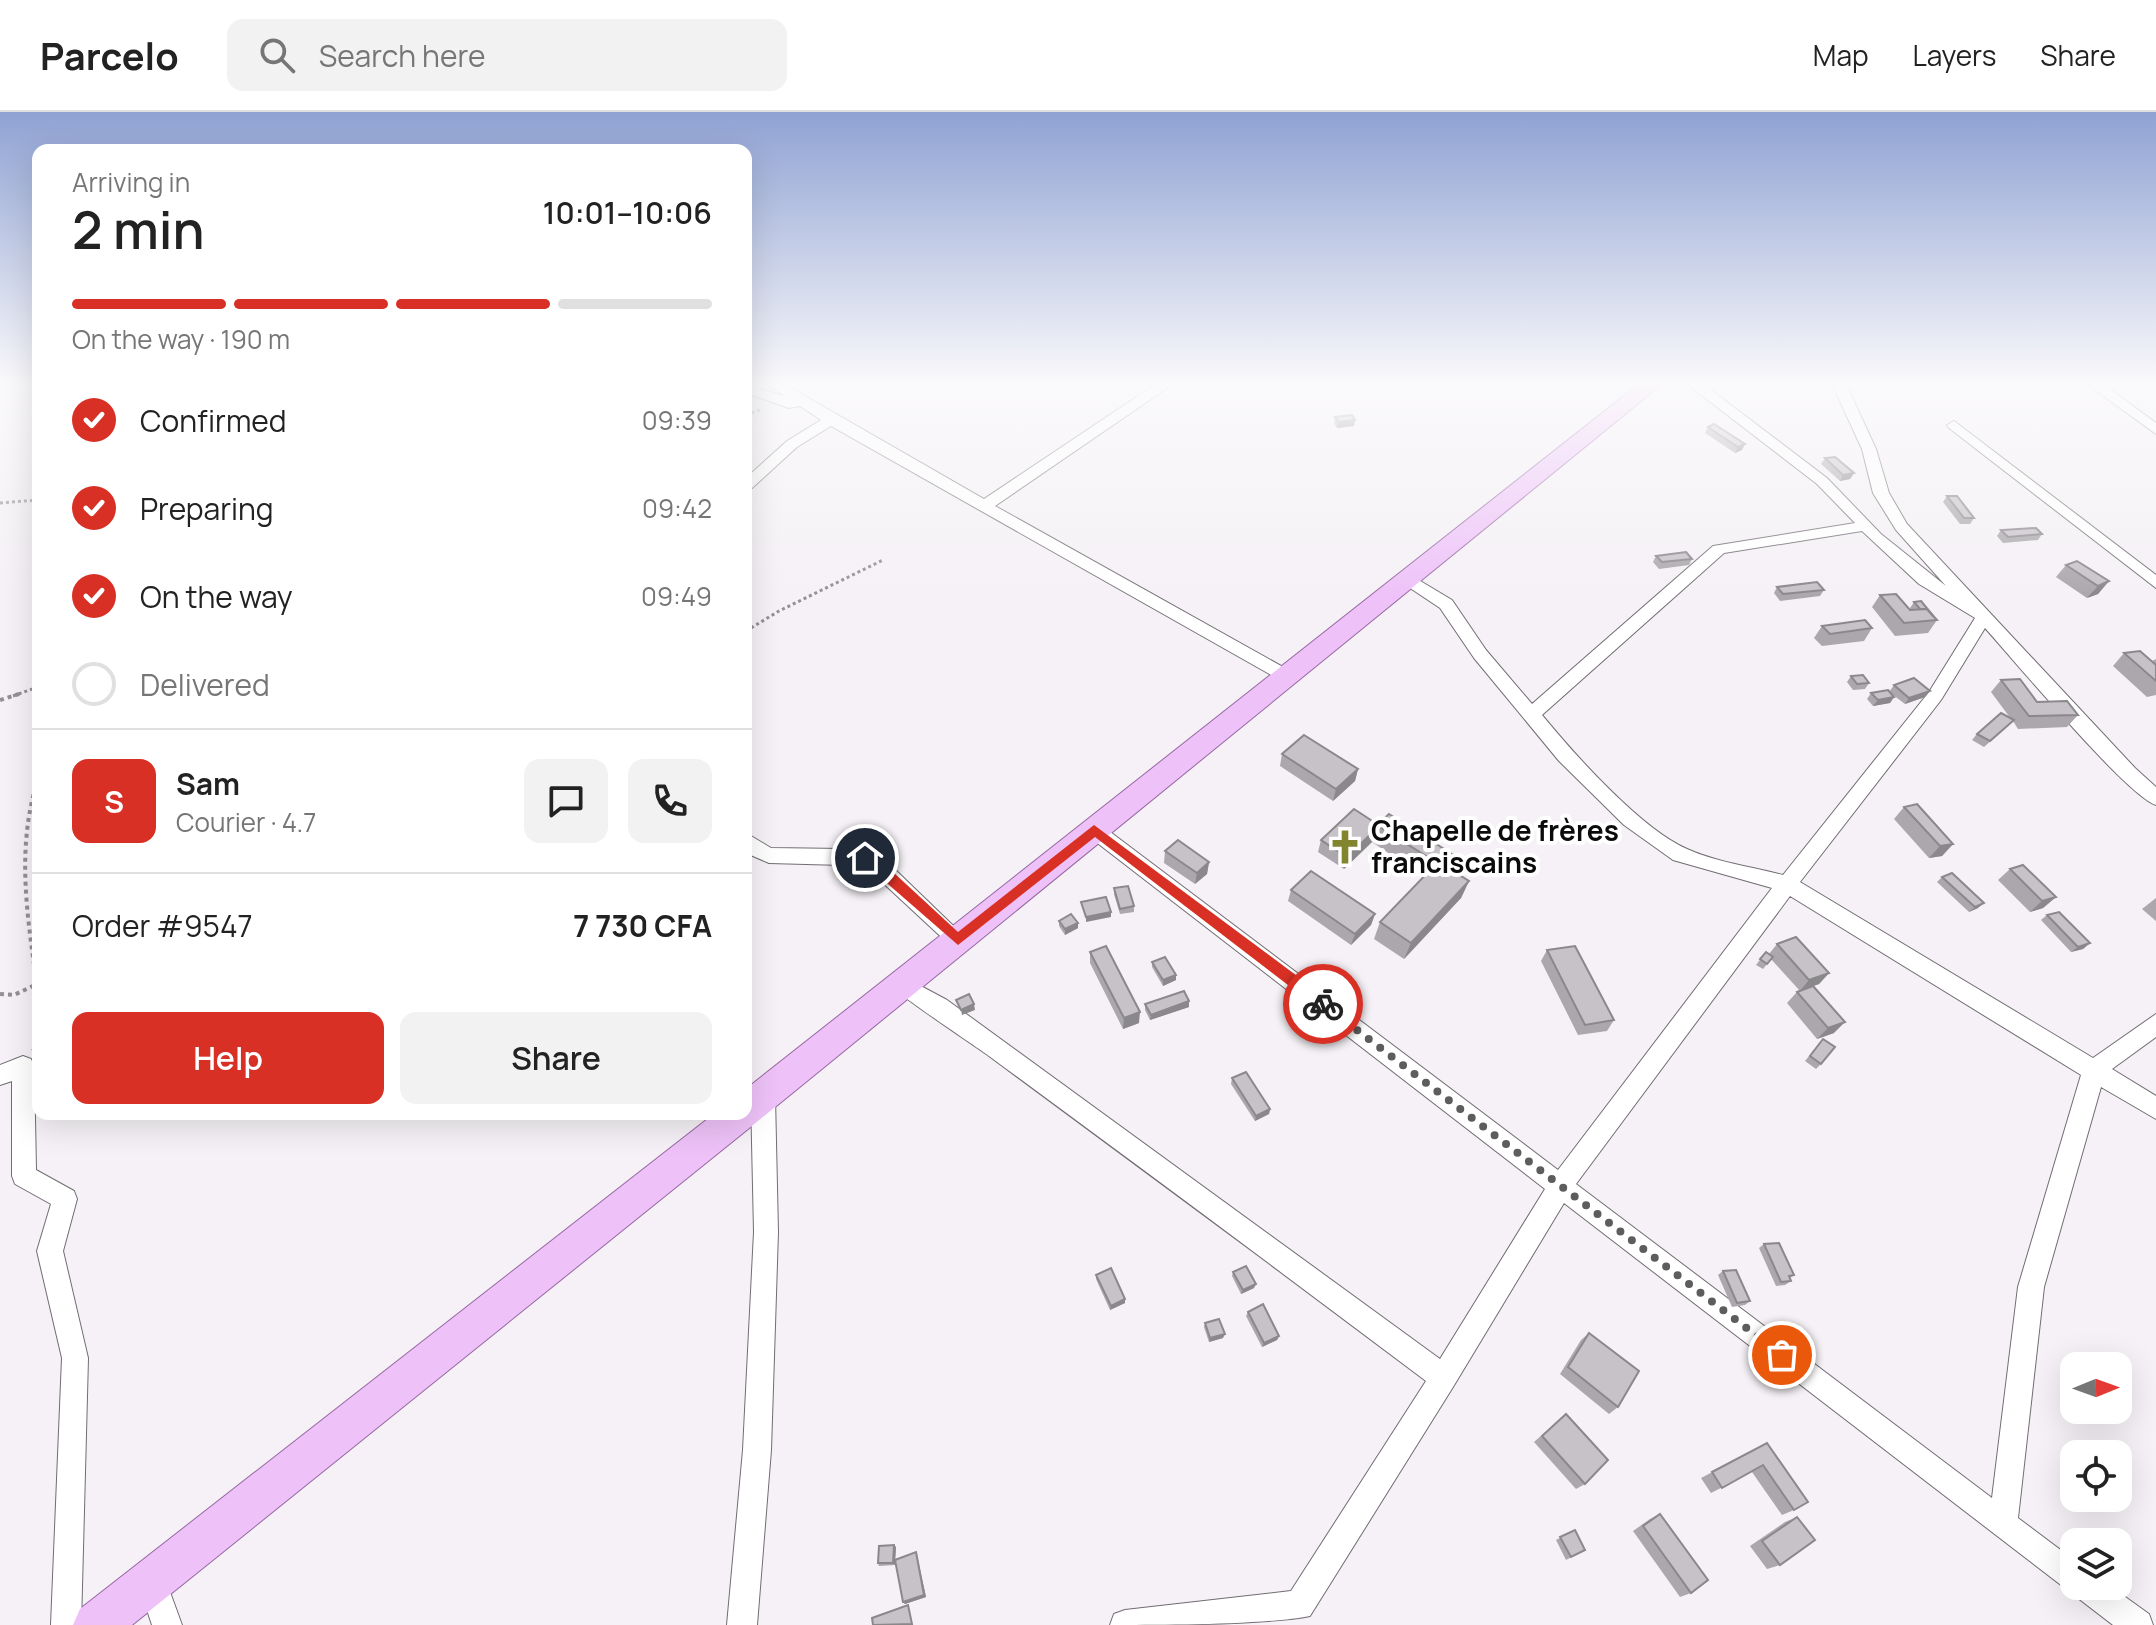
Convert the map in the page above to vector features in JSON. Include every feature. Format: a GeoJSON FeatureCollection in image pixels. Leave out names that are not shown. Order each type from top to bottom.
{"type":"FeatureCollection","features":[{"type":"Feature","properties":{"kind":"main road"},"geometry":{"type":"LineString","coordinates":[[752,1105],[1563,455]]}},
{"type":"Feature","properties":{"kind":"main road"},"geometry":{"type":"LineString","coordinates":[[96,1625],[734,1120]]}},
{"type":"Feature","properties":{"kind":"street"},"geometry":{"type":"LineString","coordinates":[[752,481],[780,455]]}},
{"type":"Feature","properties":{"kind":"street"},"geometry":{"type":"LineString","coordinates":[[893,455],[1286,676]]}},
{"type":"Feature","properties":{"kind":"street"},"geometry":{"type":"LineString","coordinates":[[984,506],[1061,455]]}},
{"type":"Feature","properties":{"kind":"street"},"geometry":{"type":"LineString","coordinates":[[1787,455],[1822,481],[1865,526],[1925,580],[1984,616]]}},
{"type":"Feature","properties":{"kind":"street"},"geometry":{"type":"LineString","coordinates":[[1871,455],[1881,493],[1901,527],[2128,773],[2156,798]]}},
{"type":"Feature","properties":{"kind":"street"},"geometry":{"type":"LineString","coordinates":[[1992,455],[2156,583]]}},
{"type":"Feature","properties":{"kind":"street"},"geometry":{"type":"LineString","coordinates":[[1532,714],[1719,549],[1865,526]]}},
{"type":"Feature","properties":{"kind":"street"},"geometry":{"type":"LineString","coordinates":[[1406,580],[1446,604],[1480,654],[1566,756],[1631,820],[1680,855],[1787,884],[2156,1108]]}},
{"type":"Feature","properties":{"kind":"street"},"geometry":{"type":"LineString","coordinates":[[1125,1625],[1299,1605],[1444,1378],[1561,1185],[1787,884],[1935,696],[1984,616]]}},
{"type":"Feature","properties":{"kind":"street"},"geometry":{"type":"LineString","coordinates":[[1094,830],[2060,1568]]}},
{"type":"Feature","properties":{"kind":"street"},"geometry":{"type":"LineString","coordinates":[[752,847],[759,854],[773,857],[850,855],[865,858],[875,863],[958,940]]}},
{"type":"Feature","properties":{"kind":"street"},"geometry":{"type":"LineString","coordinates":[[902,985],[939,1007],[1444,1378]]}},
{"type":"Feature","properties":{"kind":"street"},"geometry":{"type":"LineString","coordinates":[[2003,1525],[2031,1287],[2094,1070],[2156,1024]]}},
{"type":"Feature","properties":{"kind":"street"},"geometry":{"type":"LineString","coordinates":[[0,1075],[23,1066],[24,1176],[65,1199],[50,1251],[75,1358],[66,1625]]}},
{"type":"Feature","properties":{"kind":"street"},"geometry":{"type":"LineString","coordinates":[[742,1625],[757,1450],[766,1232],[752,1120]]}},
{"type":"Feature","properties":{"kind":"street"},"geometry":{"type":"LineString","coordinates":[[152,1580],[167,1625]]}},
{"type":"Feature","properties":{"kind":"street"},"geometry":{"type":"LineString","coordinates":[[2104,1600],[2138,1625]]}},
{"type":"Feature","properties":{"kind":"path"},"geometry":{"type":"LineString","coordinates":[[0,503],[32,500]]}},
{"type":"Feature","properties":{"kind":"path"},"geometry":{"type":"LineString","coordinates":[[752,627],[773,612],[850,580],[883,560]]}},
{"type":"Feature","properties":{"kind":"path"},"geometry":{"type":"LineString","coordinates":[[0,700],[32,689]]}},
{"type":"Feature","properties":{"kind":"path"},"geometry":{"type":"LineString","coordinates":[[32,797],[23,857],[32,939]]}},
{"type":"Feature","properties":{"kind":"path"},"geometry":{"type":"LineString","coordinates":[[0,994],[14,995],[32,986]]}},
{"type":"Feature","properties":{"kind":"building"},"geometry":{"type":"Polygon","coordinates":[[[1835,457],[1854,473],[1843,475],[1825,458],[1835,457]]]}},
{"type":"Feature","properties":{"kind":"building"},"geometry":{"type":"Polygon","coordinates":[[[1947,496],[1957,496],[1974,518],[1964,518],[1947,496]]]}},
{"type":"Feature","properties":{"kind":"building"},"geometry":{"type":"Polygon","coordinates":[[[2036,528],[2042,534],[2008,537],[2001,530],[2036,528]]]}},
{"type":"Feature","properties":{"kind":"building"},"geometry":{"type":"Polygon","coordinates":[[[1686,552],[1692,559],[1662,562],[1656,556],[1686,552]]]}},
{"type":"Feature","properties":{"kind":"building"},"geometry":{"type":"Polygon","coordinates":[[[2077,561],[2109,581],[2098,586],[2066,565],[2077,561]]]}},
{"type":"Feature","properties":{"kind":"building"},"geometry":{"type":"Polygon","coordinates":[[[1817,582],[1824,590],[1783,594],[1777,587],[1817,582]]]}},
{"type":"Feature","properties":{"kind":"building"},"geometry":{"type":"Polygon","coordinates":[[[1896,594],[1910,610],[1927,609],[1937,620],[1904,623],[1880,595],[1896,594]]]}},
{"type":"Feature","properties":{"kind":"building"},"geometry":{"type":"Polygon","coordinates":[[[1921,601],[1934,617],[1914,602],[1921,601]]]}},
{"type":"Feature","properties":{"kind":"building"},"geometry":{"type":"Polygon","coordinates":[[[1865,620],[1872,628],[1830,634],[1822,626],[1865,620]]]}},
{"type":"Feature","properties":{"kind":"building"},"geometry":{"type":"Polygon","coordinates":[[[2140,651],[2156,665],[2156,681],[2124,653],[2140,651]]]}},
{"type":"Feature","properties":{"kind":"building"},"geometry":{"type":"Polygon","coordinates":[[[1863,675],[1869,683],[1857,684],[1851,676],[1863,675]]]}},
{"type":"Feature","properties":{"kind":"building"},"geometry":{"type":"Polygon","coordinates":[[[1914,678],[1930,691],[1909,698],[1894,685],[1914,678]]]}},
{"type":"Feature","properties":{"kind":"building"},"geometry":{"type":"Polygon","coordinates":[[[2020,679],[2037,702],[2067,701],[2078,715],[2029,716],[2001,680],[2020,679]]]}},
{"type":"Feature","properties":{"kind":"building"},"geometry":{"type":"Polygon","coordinates":[[[1888,690],[1894,697],[1878,700],[1871,693],[1888,690]]]}},
{"type":"Feature","properties":{"kind":"building"},"geometry":{"type":"Polygon","coordinates":[[[2001,713],[2014,720],[1990,741],[1977,734],[2001,713]]]}},
{"type":"Feature","properties":{"kind":"building"},"geometry":{"type":"Polygon","coordinates":[[[1304,735],[1358,769],[1336,789],[1282,754],[1304,735]]]}},
{"type":"Feature","properties":{"kind":"building"},"geometry":{"type":"Polygon","coordinates":[[[1917,804],[1953,844],[1940,846],[1904,807],[1917,804]]]}},
{"type":"Feature","properties":{"kind":"building"},"geometry":{"type":"Polygon","coordinates":[[[1354,809],[1380,826],[1377,825],[1347,857],[1321,840],[1354,809]]]}},
{"type":"Feature","properties":{"kind":"building"},"geometry":{"type":"Polygon","coordinates":[[[1389,814],[1455,856],[1445,866],[1469,881],[1411,943],[1380,922],[1437,863],[1377,825],[1389,814]]]}},
{"type":"Feature","properties":{"kind":"building"},"geometry":{"type":"Polygon","coordinates":[[[1178,840],[1209,862],[1197,873],[1165,851],[1178,840]]]}},
{"type":"Feature","properties":{"kind":"building"},"geometry":{"type":"Polygon","coordinates":[[[2023,865],[2056,897],[2042,901],[2010,869],[2023,865]]]}},
{"type":"Feature","properties":{"kind":"building"},"geometry":{"type":"Polygon","coordinates":[[[1311,871],[1375,914],[1355,934],[1291,890],[1311,871]]]}},
{"type":"Feature","properties":{"kind":"building"},"geometry":{"type":"Polygon","coordinates":[[[1952,873],[1984,903],[1975,907],[1942,877],[1952,873]]]}},
{"type":"Feature","properties":{"kind":"building"},"geometry":{"type":"Polygon","coordinates":[[[1128,886],[1134,906],[1120,909],[1114,888],[1128,886]]]}},
{"type":"Feature","properties":{"kind":"building"},"geometry":{"type":"Polygon","coordinates":[[[1106,897],[1111,912],[1086,917],[1081,902],[1106,897]]]}},
{"type":"Feature","properties":{"kind":"building"},"geometry":{"type":"Polygon","coordinates":[[[2059,912],[2090,943],[2078,947],[2047,915],[2059,912]]]}},
{"type":"Feature","properties":{"kind":"building"},"geometry":{"type":"Polygon","coordinates":[[[1071,914],[1078,923],[1065,929],[1059,921],[1071,914]]]}},
{"type":"Feature","properties":{"kind":"building"},"geometry":{"type":"Polygon","coordinates":[[[1796,937],[1829,973],[1809,980],[1777,944],[1796,937]]]}},
{"type":"Feature","properties":{"kind":"building"},"geometry":{"type":"Polygon","coordinates":[[[1106,946],[1140,1012],[1124,1018],[1090,952],[1106,946]]]}},
{"type":"Feature","properties":{"kind":"building"},"geometry":{"type":"Polygon","coordinates":[[[1575,946],[1614,1020],[1585,1025],[1547,950],[1575,946]]]}},
{"type":"Feature","properties":{"kind":"building"},"geometry":{"type":"Polygon","coordinates":[[[1766,952],[1773,957],[1767,964],[1760,959],[1766,952]]]}},
{"type":"Feature","properties":{"kind":"building"},"geometry":{"type":"Polygon","coordinates":[[[1165,957],[1176,975],[1163,980],[1152,962],[1165,957]]]}},
{"type":"Feature","properties":{"kind":"building"},"geometry":{"type":"Polygon","coordinates":[[[1813,986],[1845,1022],[1828,1028],[1797,992],[1813,986]]]}},
{"type":"Feature","properties":{"kind":"building"},"geometry":{"type":"Polygon","coordinates":[[[1184,991],[1189,1001],[1151,1015],[1145,1004],[1184,991]]]}},
{"type":"Feature","properties":{"kind":"building"},"geometry":{"type":"Polygon","coordinates":[[[969,994],[974,1004],[961,1010],[956,1000],[969,994]]]}},
{"type":"Feature","properties":{"kind":"building"},"geometry":{"type":"Polygon","coordinates":[[[1823,1039],[1835,1047],[1821,1064],[1810,1056],[1823,1039]]]}},
{"type":"Feature","properties":{"kind":"building"},"geometry":{"type":"Polygon","coordinates":[[[1246,1072],[1270,1109],[1256,1116],[1232,1078],[1246,1072]]]}},
{"type":"Feature","properties":{"kind":"building"},"geometry":{"type":"Polygon","coordinates":[[[1779,1243],[1794,1275],[1789,1276],[1791,1281],[1781,1282],[1764,1244],[1779,1243]]]}},
{"type":"Feature","properties":{"kind":"building"},"geometry":{"type":"Polygon","coordinates":[[[1246,1266],[1256,1284],[1243,1290],[1233,1272],[1246,1266]]]}},
{"type":"Feature","properties":{"kind":"building"},"geometry":{"type":"Polygon","coordinates":[[[1111,1268],[1125,1299],[1111,1306],[1096,1275],[1111,1268]]]}},
{"type":"Feature","properties":{"kind":"building"},"geometry":{"type":"Polygon","coordinates":[[[1736,1270],[1750,1301],[1737,1303],[1723,1271],[1736,1270]]]}},
{"type":"Feature","properties":{"kind":"building"},"geometry":{"type":"Polygon","coordinates":[[[1263,1304],[1279,1336],[1264,1343],[1248,1312],[1263,1304]]]}},
{"type":"Feature","properties":{"kind":"building"},"geometry":{"type":"Polygon","coordinates":[[[1219,1319],[1225,1334],[1210,1338],[1205,1323],[1219,1319]]]}},
{"type":"Feature","properties":{"kind":"building"},"geometry":{"type":"Polygon","coordinates":[[[1589,1333],[1639,1371],[1618,1407],[1568,1367],[1589,1333]]]}},
{"type":"Feature","properties":{"kind":"building"},"geometry":{"type":"Polygon","coordinates":[[[1566,1414],[1608,1460],[1585,1484],[1542,1436],[1566,1414]]]}},
{"type":"Feature","properties":{"kind":"building"},"geometry":{"type":"Polygon","coordinates":[[[1767,1443],[1808,1502],[1794,1510],[1763,1465],[1722,1488],[1712,1472],[1767,1443]]]}},
{"type":"Feature","properties":{"kind":"building"},"geometry":{"type":"Polygon","coordinates":[[[1660,1514],[1708,1580],[1691,1593],[1643,1526],[1660,1514]]]}},
{"type":"Feature","properties":{"kind":"building"},"geometry":{"type":"Polygon","coordinates":[[[1797,1517],[1815,1540],[1780,1565],[1762,1541],[1797,1517]]]}},
{"type":"Feature","properties":{"kind":"building"},"geometry":{"type":"Polygon","coordinates":[[[1575,1530],[1585,1550],[1571,1557],[1560,1537],[1575,1530]]]}},
{"type":"Feature","properties":{"kind":"building"},"geometry":{"type":"Polygon","coordinates":[[[894,1545],[893,1563],[878,1563],[879,1546],[894,1545]]]}},
{"type":"Feature","properties":{"kind":"building"},"geometry":{"type":"Polygon","coordinates":[[[916,1552],[924,1595],[903,1602],[895,1560],[916,1552]]]}},
{"type":"Feature","properties":{"kind":"building"},"geometry":{"type":"Polygon","coordinates":[[[908,1605],[912,1624],[873,1625],[872,1618],[908,1605]]]}},
{"type":"Feature","properties":{"kind":"way so far"},"geometry":{"type":"LineString","coordinates":[[1323,1004],[1782,1355]]}},
{"type":"Feature","properties":{"kind":"place","name":"Chapelle de frères franciscains"},"geometry":{"type":"Point","coordinates":[1345,847]}},
{"type":"Feature","properties":{"kind":"route"},"geometry":{"type":"LineString","coordinates":[[865,858],[875,863],[958,940],[1094,830],[1323,1004]]}}]}
